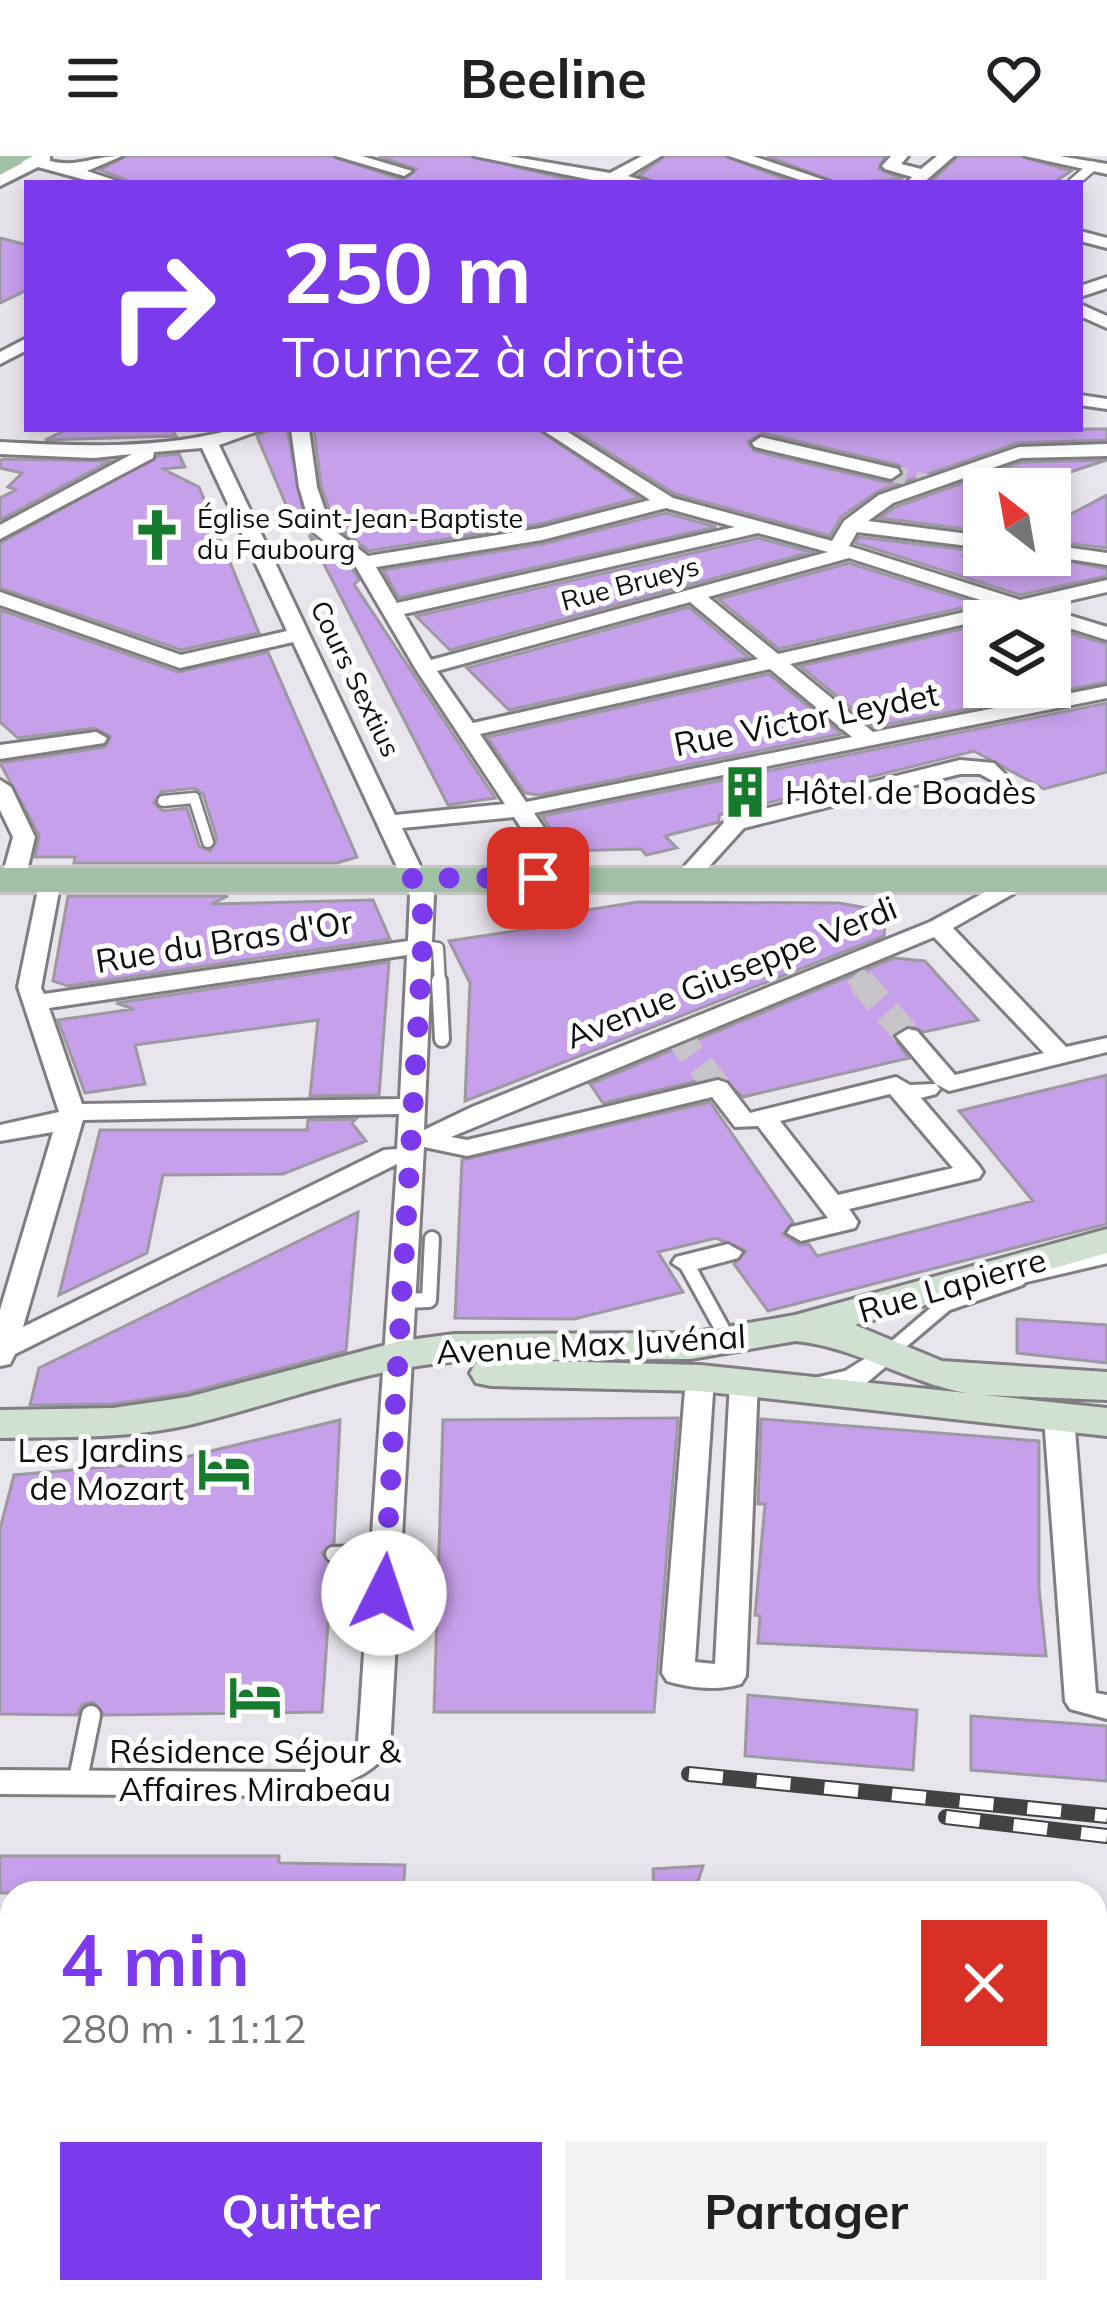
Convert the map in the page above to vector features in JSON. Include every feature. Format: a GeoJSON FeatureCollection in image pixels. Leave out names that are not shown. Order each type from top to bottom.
{"type":"FeatureCollection","features":[{"type":"Feature","properties":{"kind":"main road"},"geometry":{"type":"LineString","coordinates":[[0,166],[31,157]]}},
{"type":"Feature","properties":{"kind":"main road"},"geometry":{"type":"LineString","coordinates":[[21,880],[210,860],[412,878],[1107,880]]}},
{"type":"Feature","properties":{"kind":"main road","name":"Rue Lapierre"},"geometry":{"type":"LineString","coordinates":[[796,1328],[1002,1277],[1107,1241]]}},
{"type":"Feature","properties":{"kind":"main road","name":"Avenue Max Juvénal"},"geometry":{"type":"LineString","coordinates":[[0,1424],[113,1422],[399,1367],[700,1378],[796,1328],[838,1332],[929,1372],[1057,1400],[1107,1422]]}},
{"type":"Feature","properties":{"kind":"main road","name":"Avenue Max Juvénal"},"geometry":{"type":"LineString","coordinates":[[0,1447],[113,1442],[216,1428],[454,1347],[737,1362],[816,1388],[1057,1400],[1107,1386]]}},
{"type":"Feature","properties":{"kind":"street"},"geometry":{"type":"LineString","coordinates":[[74,170],[114,156]]}},
{"type":"Feature","properties":{"kind":"street"},"geometry":{"type":"LineString","coordinates":[[344,156],[409,172]]}},
{"type":"Feature","properties":{"kind":"street"},"geometry":{"type":"LineString","coordinates":[[482,156],[618,180]]}},
{"type":"Feature","properties":{"kind":"street"},"geometry":{"type":"LineString","coordinates":[[610,179],[652,156]]}},
{"type":"Feature","properties":{"kind":"street"},"geometry":{"type":"LineString","coordinates":[[737,156],[816,180]]}},
{"type":"Feature","properties":{"kind":"street"},"geometry":{"type":"LineString","coordinates":[[900,156],[890,166],[919,179],[946,156]]}},
{"type":"Feature","properties":{"kind":"street"},"geometry":{"type":"LineString","coordinates":[[1034,156],[1100,168]]}},
{"type":"Feature","properties":{"kind":"street"},"geometry":{"type":"LineString","coordinates":[[0,181],[31,157],[106,180]]}},
{"type":"Feature","properties":{"kind":"street"},"geometry":{"type":"LineString","coordinates":[[798,174],[818,161]]}},
{"type":"Feature","properties":{"kind":"street"},"geometry":{"type":"LineString","coordinates":[[755,180],[780,169]]}},
{"type":"Feature","properties":{"kind":"street"},"geometry":{"type":"LineString","coordinates":[[300,432],[308,487],[322,531],[364,563],[424,668],[565,878]]}},
{"type":"Feature","properties":{"kind":"street"},"geometry":{"type":"LineString","coordinates":[[555,432],[666,502],[762,526],[1001,600]]}},
{"type":"Feature","properties":{"kind":"street"},"geometry":{"type":"LineString","coordinates":[[1038,452],[1041,432]]}},
{"type":"Feature","properties":{"kind":"street"},"geometry":{"type":"LineString","coordinates":[[0,533],[155,449],[204,435]]}},
{"type":"Feature","properties":{"kind":"street","name":"Cours Sextius"},"geometry":{"type":"LineString","coordinates":[[78,1779],[306,1784],[360,1761],[374,1748],[403,1300],[422,895],[204,435]]}},
{"type":"Feature","properties":{"kind":"street"},"geometry":{"type":"LineString","coordinates":[[761,442],[891,473]]}},
{"type":"Feature","properties":{"kind":"street"},"geometry":{"type":"LineString","coordinates":[[5,451],[155,449]]}},
{"type":"Feature","properties":{"kind":"street"},"geometry":{"type":"LineString","coordinates":[[844,550],[851,525],[886,499],[1019,453],[1107,450]]}},
{"type":"Feature","properties":{"kind":"street"},"geometry":{"type":"LineString","coordinates":[[364,563],[542,534],[666,502]]}},
{"type":"Feature","properties":{"kind":"street"},"geometry":{"type":"LineString","coordinates":[[851,525],[963,539]]}},
{"type":"Feature","properties":{"kind":"street"},"geometry":{"type":"LineString","coordinates":[[389,610],[762,526]]}},
{"type":"Feature","properties":{"kind":"street","name":"Rue Brueys"},"geometry":{"type":"LineString","coordinates":[[424,668],[844,550]]}},
{"type":"Feature","properties":{"kind":"street"},"geometry":{"type":"LineString","coordinates":[[1071,554],[1107,559]]}},
{"type":"Feature","properties":{"kind":"street"},"geometry":{"type":"LineString","coordinates":[[1046,600],[1107,586]]}},
{"type":"Feature","properties":{"kind":"street"},"geometry":{"type":"LineString","coordinates":[[694,595],[870,740]]}},
{"type":"Feature","properties":{"kind":"street"},"geometry":{"type":"LineString","coordinates":[[0,598],[180,662],[301,634]]}},
{"type":"Feature","properties":{"kind":"street"},"geometry":{"type":"LineString","coordinates":[[467,731],[963,619]]}},
{"type":"Feature","properties":{"kind":"street"},"geometry":{"type":"LineString","coordinates":[[1071,622],[1107,634]]}},
{"type":"Feature","properties":{"kind":"street","name":"Rue Victor Leydet"},"geometry":{"type":"LineString","coordinates":[[391,822],[870,740],[1107,692]]}},
{"type":"Feature","properties":{"kind":"street"},"geometry":{"type":"LineString","coordinates":[[0,742],[56,727]]}},
{"type":"Feature","properties":{"kind":"street"},"geometry":{"type":"LineString","coordinates":[[0,752],[96,738]]}},
{"type":"Feature","properties":{"kind":"street"},"geometry":{"type":"LineString","coordinates":[[686,878],[736,823],[960,767],[986,768],[995,775]]}},
{"type":"Feature","properties":{"kind":"street"},"geometry":{"type":"LineString","coordinates":[[0,787],[24,837],[21,880],[33,995],[71,1116],[1,1353]]}},
{"type":"Feature","properties":{"kind":"street"},"geometry":{"type":"LineString","coordinates":[[938,927],[1027,877]]}},
{"type":"Feature","properties":{"kind":"street","name":"Avenue Giuseppe Verdi"},"geometry":{"type":"LineString","coordinates":[[764,1117],[744,1122],[718,1088],[467,1148],[425,1140],[560,1080],[850,970],[938,927],[1061,1056]]}},
{"type":"Feature","properties":{"kind":"street","name":"Rue du Bras d'Or"},"geometry":{"type":"LineString","coordinates":[[0,989],[33,995],[422,946]]}},
{"type":"Feature","properties":{"kind":"street"},"geometry":{"type":"LineString","coordinates":[[832,1205],[970,1172],[936,1087],[908,1036]]}},
{"type":"Feature","properties":{"kind":"street"},"geometry":{"type":"LineString","coordinates":[[801,1233],[845,1222],[764,1117],[896,1085],[936,1087],[1107,1045]]}},
{"type":"Feature","properties":{"kind":"street","name":"Avenue Giuseppe Verdi"},"geometry":{"type":"LineString","coordinates":[[560,1080],[588,1119]]}},
{"type":"Feature","properties":{"kind":"street"},"geometry":{"type":"LineString","coordinates":[[0,1133],[71,1116],[413,1106]]}},
{"type":"Feature","properties":{"kind":"street"},"geometry":{"type":"LineString","coordinates":[[1,1353],[393,1156]]}},
{"type":"Feature","properties":{"kind":"street"},"geometry":{"type":"LineString","coordinates":[[686,1263],[728,1252]]}},
{"type":"Feature","properties":{"kind":"street","name":"Rue Lapierre"},"geometry":{"type":"LineString","coordinates":[[816,1388],[854,1378],[887,1354]]}},
{"type":"Feature","properties":{"kind":"street"},"geometry":{"type":"LineString","coordinates":[[700,1378],[678,1673],[730,1676],[737,1362]]}},
{"type":"Feature","properties":{"kind":"street"},"geometry":{"type":"LineString","coordinates":[[1057,1400],[1081,1701],[1107,1707]]}},
{"type":"Feature","properties":{"kind":"street"},"geometry":{"type":"LineString","coordinates":[[0,1781],[78,1779]]}},
{"type":"Feature","properties":{"kind":"lane"},"geometry":{"type":"LineString","coordinates":[[163,801],[194,798],[210,860]]}},
{"type":"Feature","properties":{"kind":"lane"},"geometry":{"type":"LineString","coordinates":[[422,946],[438,948],[442,1040]]}},
{"type":"Feature","properties":{"kind":"lane"},"geometry":{"type":"LineString","coordinates":[[403,1300],[429,1300],[432,1239]]}},
{"type":"Feature","properties":{"kind":"lane"},"geometry":{"type":"LineString","coordinates":[[1002,1277],[1107,1256]]}},
{"type":"Feature","properties":{"kind":"lane"},"geometry":{"type":"LineString","coordinates":[[686,1263],[737,1362]]}},
{"type":"Feature","properties":{"kind":"lane","name":"Rue Lapierre"},"geometry":{"type":"LineString","coordinates":[[887,1354],[907,1328],[930,1310],[1002,1277]]}},
{"type":"Feature","properties":{"kind":"lane"},"geometry":{"type":"LineString","coordinates":[[333,1554],[386,1552]]}},
{"type":"Feature","properties":{"kind":"lane"},"geometry":{"type":"LineString","coordinates":[[78,1779],[91,1715]]}},
{"type":"Feature","properties":{"kind":"building"},"geometry":{"type":"Polygon","coordinates":[[[126,156],[332,156],[403,180],[126,180],[100,170],[126,156]]]}},
{"type":"Feature","properties":{"kind":"building"},"geometry":{"type":"Polygon","coordinates":[[[378,156],[470,156],[571,180],[403,180],[416,169],[378,156]]]}},
{"type":"Feature","properties":{"kind":"building"},"geometry":{"type":"Polygon","coordinates":[[[665,156],[725,156],[787,180],[650,180],[639,175],[665,156]]]}},
{"type":"Feature","properties":{"kind":"building"},"geometry":{"type":"Polygon","coordinates":[[[767,156],[885,156],[879,169],[903,179],[886,180],[829,180],[767,156]]]}},
{"type":"Feature","properties":{"kind":"building"},"geometry":{"type":"Polygon","coordinates":[[[958,156],[1021,156],[1071,171],[1058,180],[933,180],[958,156]]]}},
{"type":"Feature","properties":{"kind":"building"},"geometry":{"type":"Polygon","coordinates":[[[0,238],[24,244],[24,291],[0,303],[0,238]]]}},
{"type":"Feature","properties":{"kind":"building"},"geometry":{"type":"Polygon","coordinates":[[[1107,429],[1107,440],[1018,443],[878,491],[841,517],[830,536],[675,494],[576,432],[1107,429]],[[762,433],[748,442],[754,451],[890,483],[904,474],[899,465],[762,433]]]}},
{"type":"Feature","properties":{"kind":"building"},"geometry":{"type":"Polygon","coordinates":[[[62,432],[174,432],[176,436],[45,440],[62,432]]]}},
{"type":"Feature","properties":{"kind":"building"},"geometry":{"type":"Polygon","coordinates":[[[288,432],[307,531],[304,525],[295,526],[257,436],[288,432]]]}},
{"type":"Feature","properties":{"kind":"building"},"geometry":{"type":"Polygon","coordinates":[[[314,432],[541,432],[639,498],[540,524],[369,551],[335,525],[321,486],[314,432]]]}},
{"type":"Feature","properties":{"kind":"building"},"geometry":{"type":"Polygon","coordinates":[[[179,454],[185,467],[163,469],[199,487],[259,633],[181,650],[0,588],[0,543],[158,456],[179,454]]]}},
{"type":"Feature","properties":{"kind":"building"},"geometry":{"type":"Polygon","coordinates":[[[0,460],[110,461],[0,520],[0,498],[16,490],[8,487],[22,473],[0,468],[0,460]]]}},
{"type":"Feature","properties":{"kind":"building"},"geometry":{"type":"Polygon","coordinates":[[[1107,460],[1071,472],[1071,468],[1005,468],[1022,462],[1107,460]]]}},
{"type":"Feature","properties":{"kind":"building"},"geometry":{"type":"Polygon","coordinates":[[[963,483],[963,529],[880,518],[895,507],[963,483]]]}},
{"type":"Feature","properties":{"kind":"building"},"geometry":{"type":"Polygon","coordinates":[[[1107,495],[1107,548],[1071,544],[1071,514],[1107,495]]]}},
{"type":"Feature","properties":{"kind":"building"},"geometry":{"type":"Polygon","coordinates":[[[666,513],[716,527],[399,598],[383,570],[543,544],[666,513]]]}},
{"type":"Feature","properties":{"kind":"building"},"geometry":{"type":"Polygon","coordinates":[[[309,535],[353,570],[359,580],[354,584],[495,798],[448,805],[309,535]]]}},
{"type":"Feature","properties":{"kind":"building"},"geometry":{"type":"Polygon","coordinates":[[[859,537],[963,550],[963,576],[1071,576],[1071,562],[1107,569],[1107,576],[1020,595],[856,543],[859,537]]]}},
{"type":"Feature","properties":{"kind":"building"},"geometry":{"type":"Polygon","coordinates":[[[758,538],[811,552],[450,650],[416,616],[758,538]]]}},
{"type":"Feature","properties":{"kind":"building"},"geometry":{"type":"Polygon","coordinates":[[[849,563],[966,600],[963,608],[779,649],[718,599],[849,563]]]}},
{"type":"Feature","properties":{"kind":"building"},"geometry":{"type":"Polygon","coordinates":[[[689,607],[748,657],[509,710],[467,668],[689,607]]]}},
{"type":"Feature","properties":{"kind":"building"},"geometry":{"type":"Polygon","coordinates":[[[0,610],[178,672],[268,652],[357,857],[337,863],[74,863],[75,857],[35,857],[39,835],[0,763],[105,747],[111,737],[95,728],[18,738],[0,722],[0,610]],[[194,788],[161,792],[154,803],[163,811],[187,808],[199,846],[210,851],[217,839],[203,794],[194,788]]]}},
{"type":"Feature","properties":{"kind":"building"},"geometry":{"type":"Polygon","coordinates":[[[963,629],[963,708],[972,708],[874,727],[800,666],[963,629]]]}},
{"type":"Feature","properties":{"kind":"building"},"geometry":{"type":"Polygon","coordinates":[[[1071,633],[1107,644],[1107,682],[1071,689],[1071,633]]]}},
{"type":"Feature","properties":{"kind":"building"},"geometry":{"type":"Polygon","coordinates":[[[769,674],[842,734],[539,795],[525,793],[487,737],[769,674]]]}},
{"type":"Feature","properties":{"kind":"building"},"geometry":{"type":"Polygon","coordinates":[[[1107,703],[1107,772],[1044,789],[974,751],[719,815],[719,822],[665,836],[677,848],[646,855],[641,849],[565,851],[542,816],[1107,703]]]}},
{"type":"Feature","properties":{"kind":"building"},"geometry":{"type":"Polygon","coordinates":[[[68,896],[228,896],[211,904],[373,900],[390,939],[68,986],[53,981],[68,896]]]}},
{"type":"Feature","properties":{"kind":"building"},"geometry":{"type":"Polygon","coordinates":[[[638,902],[839,903],[872,909],[885,922],[884,936],[465,1101],[470,983],[449,941],[573,922],[567,913],[638,902]]]}},
{"type":"Feature","properties":{"kind":"building"},"geometry":{"type":"Polygon","coordinates":[[[894,958],[925,961],[978,1020],[924,1032],[906,1025],[892,1035],[909,1058],[743,1097],[719,1076],[603,1103],[590,1084],[894,958]]]}},
{"type":"Feature","properties":{"kind":"building"},"geometry":{"type":"Polygon","coordinates":[[[389,962],[379,1095],[310,1096],[318,1020],[135,1045],[145,1084],[85,1093],[58,1020],[134,1009],[116,1003],[389,962]]]}},
{"type":"Feature","properties":{"kind":"building"},"geometry":{"type":"Polygon","coordinates":[[[1107,1075],[1107,1224],[768,1311],[734,1264],[746,1251],[716,1238],[658,1252],[683,1292],[574,1319],[455,1318],[462,1160],[710,1102],[793,1222],[783,1234],[799,1245],[809,1244],[817,1256],[1033,1201],[959,1111],[1107,1075]]]}},
{"type":"Feature","properties":{"kind":"building"},"geometry":{"type":"Polygon","coordinates":[[[356,1119],[352,1123],[366,1141],[283,1174],[163,1175],[147,1253],[59,1295],[100,1130],[307,1130],[308,1120],[356,1119]]]}},
{"type":"Feature","properties":{"kind":"building"},"geometry":{"type":"Polygon","coordinates":[[[358,1212],[346,1351],[187,1393],[113,1404],[30,1405],[39,1368],[358,1212]]]}},
{"type":"Feature","properties":{"kind":"building"},"geometry":{"type":"Polygon","coordinates":[[[1017,1319],[1107,1325],[1107,1363],[1017,1353],[1017,1319]]]}},
{"type":"Feature","properties":{"kind":"building"},"geometry":{"type":"Polygon","coordinates":[[[678,1418],[654,1712],[434,1712],[443,1420],[678,1418]]]}},
{"type":"Feature","properties":{"kind":"building"},"geometry":{"type":"Polygon","coordinates":[[[761,1419],[1039,1441],[1039,1588],[1046,1656],[758,1643],[760,1616],[755,1615],[765,1504],[758,1504],[761,1419]]]}},
{"type":"Feature","properties":{"kind":"building","name":"Les Jardins de Mozart"},"geometry":{"type":"Polygon","coordinates":[[[340,1420],[334,1543],[322,1553],[332,1565],[322,1712],[104,1715],[93,1702],[82,1705],[77,1715],[0,1714],[0,1529],[14,1475],[165,1462],[340,1420]]]}},
{"type":"Feature","properties":{"kind":"building"},"geometry":{"type":"Polygon","coordinates":[[[748,1695],[917,1710],[913,1770],[745,1756],[748,1695]]]}},
{"type":"Feature","properties":{"kind":"building"},"geometry":{"type":"Polygon","coordinates":[[[971,1716],[1107,1726],[1107,1781],[971,1770],[971,1716]]]}},
{"type":"Feature","properties":{"kind":"building"},"geometry":{"type":"Polygon","coordinates":[[[0,1856],[279,1856],[279,1863],[405,1865],[404,1881],[0,1881],[0,1856]]]}},
{"type":"Feature","properties":{"kind":"building"},"geometry":{"type":"Polygon","coordinates":[[[703,1866],[698,1881],[654,1881],[653,1869],[703,1866]]]}},
{"type":"Feature","properties":{"kind":"tunnel"},"geometry":{"type":"LineString","coordinates":[[891,473],[927,482]]}},
{"type":"Feature","properties":{"kind":"tunnel"},"geometry":{"type":"LineString","coordinates":[[855,975],[863,984]]}},
{"type":"Feature","properties":{"kind":"tunnel"},"geometry":{"type":"LineString","coordinates":[[861,981],[908,1036]]}},
{"type":"Feature","properties":{"kind":"tunnel"},"geometry":{"type":"LineString","coordinates":[[676,1033],[718,1088]]}},
{"type":"Feature","properties":{"kind":"railway"},"geometry":{"type":"LineString","coordinates":[[689,1774],[1107,1816]]}},
{"type":"Feature","properties":{"kind":"railway"},"geometry":{"type":"LineString","coordinates":[[946,1817],[1107,1836]]}},
{"type":"Feature","properties":{"kind":"place","name":"Église Saint-Jean-Baptiste du Faubourg"},"geometry":{"type":"Point","coordinates":[157,535]}},
{"type":"Feature","properties":{"kind":"place","name":"Hôtel de Boadès"},"geometry":{"type":"Point","coordinates":[745,792]}},
{"type":"Feature","properties":{"kind":"place","name":"Les Jardins de Mozart"},"geometry":{"type":"Point","coordinates":[224,1469]}},
{"type":"Feature","properties":{"kind":"place","name":"Résidence Séjour & Affaires Mirabeau"},"geometry":{"type":"Point","coordinates":[255,1697]}},
{"type":"Feature","properties":{"kind":"route"},"geometry":{"type":"LineString","coordinates":[[384,1593],[423,939],[422,895],[412,878],[538,878]]}}]}
